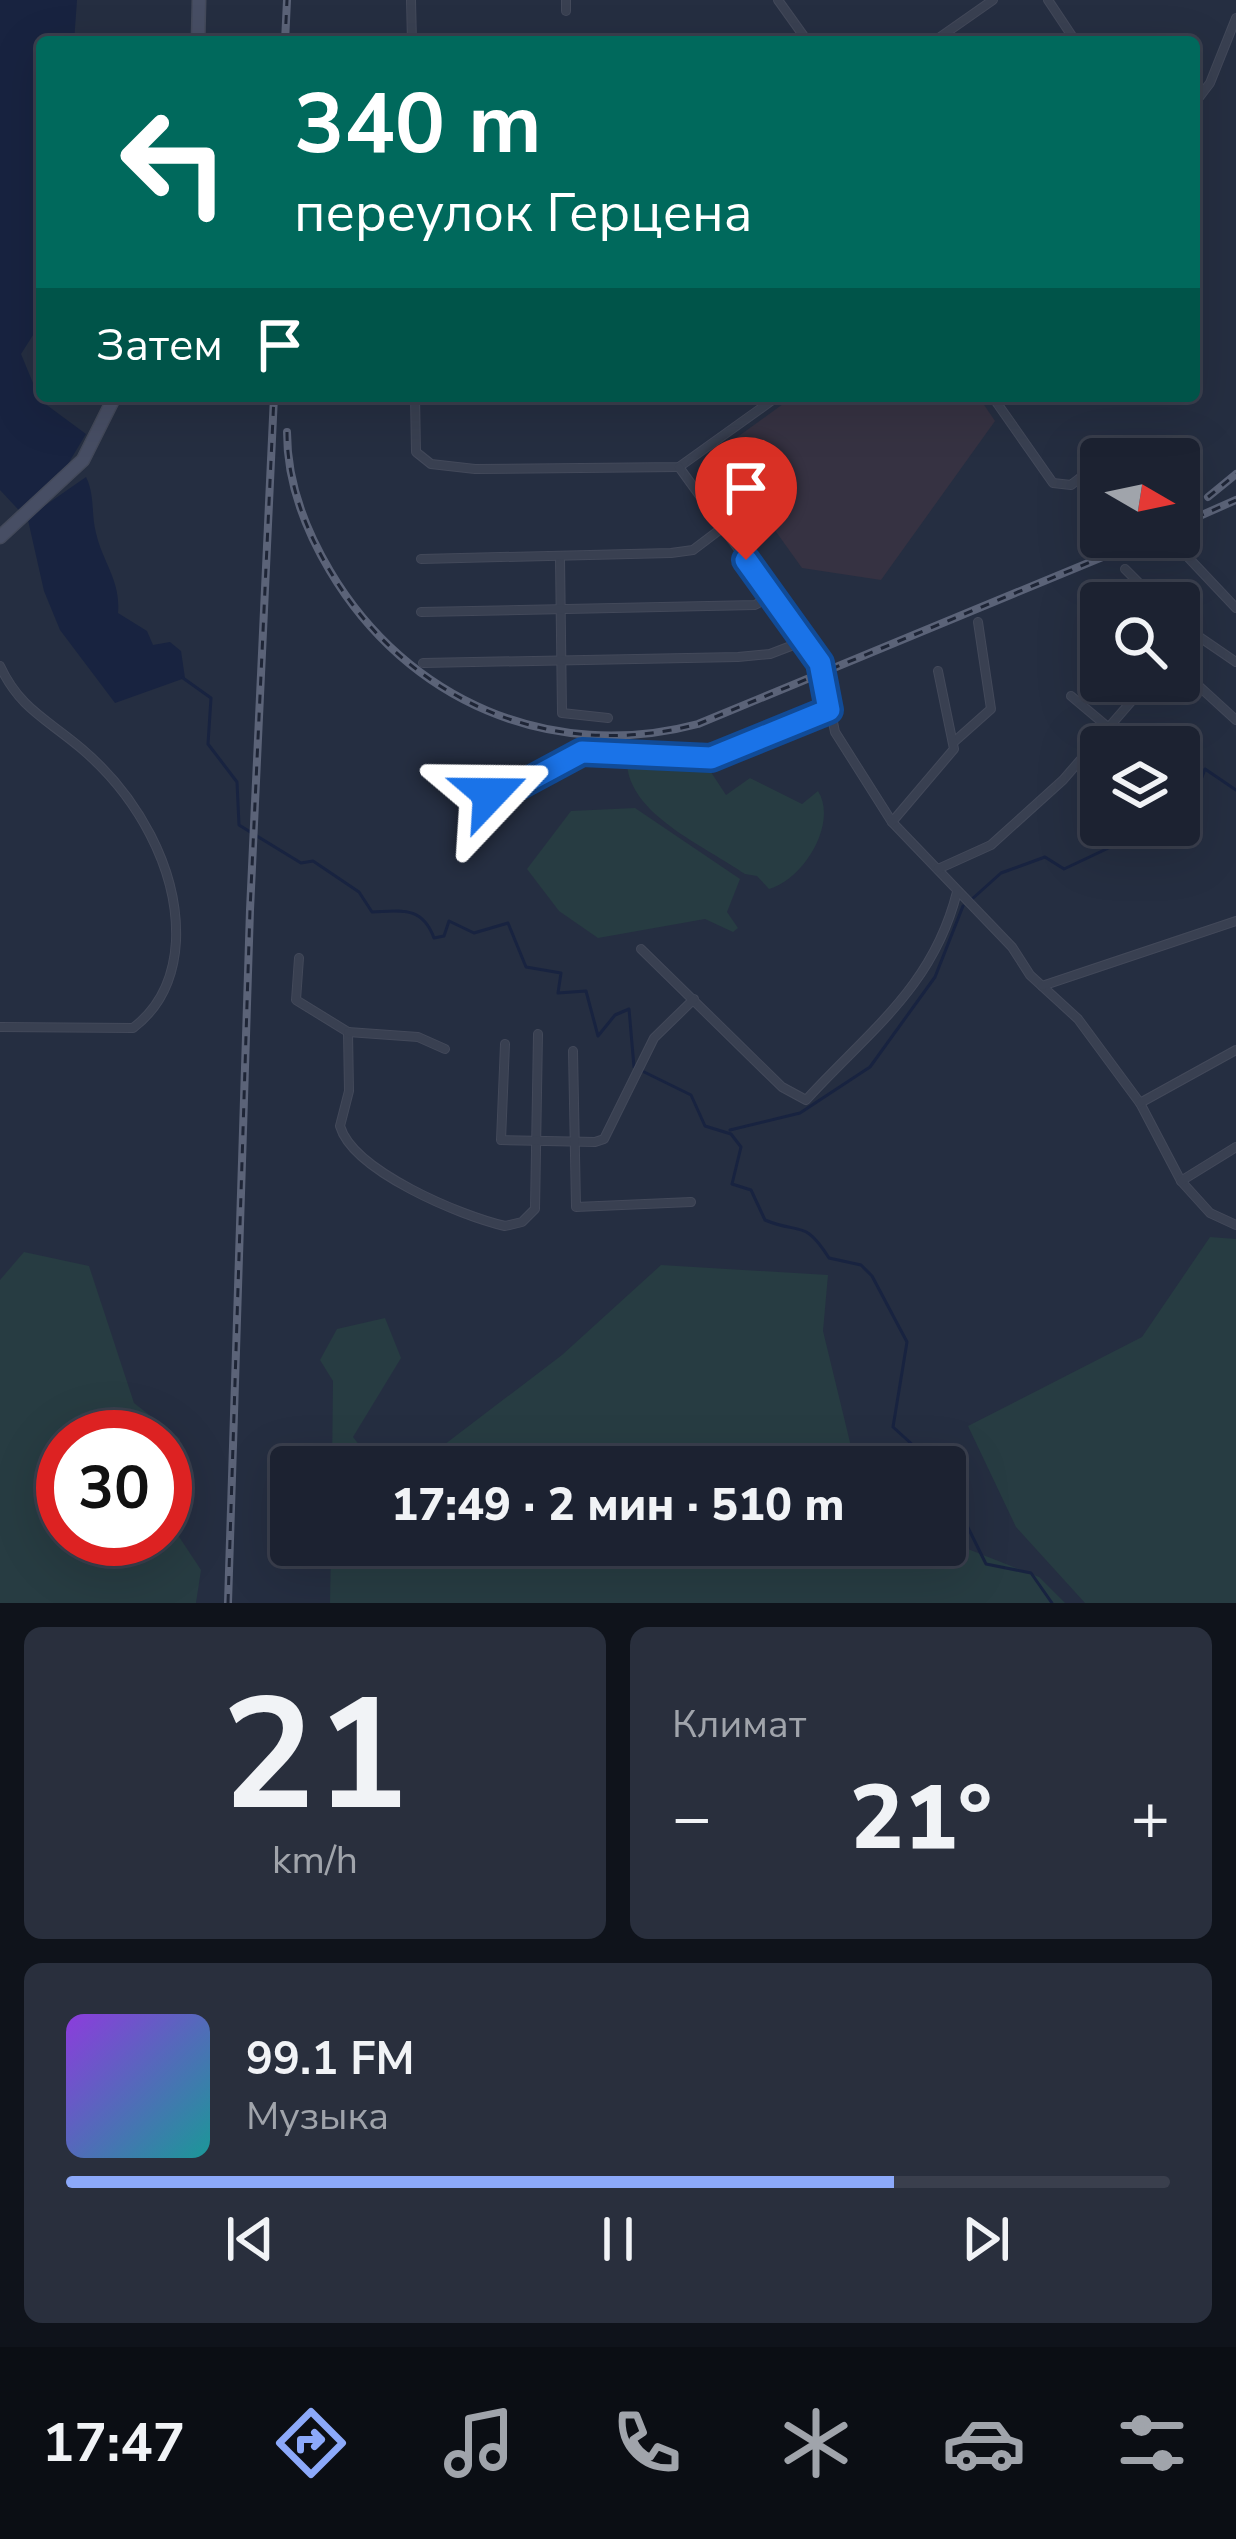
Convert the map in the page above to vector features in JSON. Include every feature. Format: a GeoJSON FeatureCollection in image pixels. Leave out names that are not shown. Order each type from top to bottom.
{"type":"FeatureCollection","features":[{"type":"Feature","properties":{"kind":"main road"},"geometry":{"type":"LineString","coordinates":[[198,36],[199,0]]}},
{"type":"Feature","properties":{"kind":"main road"},"geometry":{"type":"LineString","coordinates":[[0,537],[83,460],[112,402]]}},
{"type":"Feature","properties":{"kind":"street"},"geometry":{"type":"LineString","coordinates":[[412,0],[412,36]]}},
{"type":"Feature","properties":{"kind":"street"},"geometry":{"type":"LineString","coordinates":[[778,0],[804,36]]}},
{"type":"Feature","properties":{"kind":"street"},"geometry":{"type":"LineString","coordinates":[[942,36],[993,0]]}},
{"type":"Feature","properties":{"kind":"street"},"geometry":{"type":"LineString","coordinates":[[1048,0],[1072,36]]}},
{"type":"Feature","properties":{"kind":"street"},"geometry":{"type":"LineString","coordinates":[[1200,96],[1236,18]]}},
{"type":"Feature","properties":{"kind":"street"},"geometry":{"type":"LineString","coordinates":[[415,402],[416,452],[423,459],[475,469],[679,467],[770,402]]}},
{"type":"Feature","properties":{"kind":"street"},"geometry":{"type":"LineString","coordinates":[[996,402],[1061,486],[1080,475]]}},
{"type":"Feature","properties":{"kind":"street"},"geometry":{"type":"LineString","coordinates":[[679,467],[825,672],[829,710],[858,774],[892,822],[1078,1019],[1140,1103],[1181,1181],[1210,1213],[1236,1225]]}},
{"type":"Feature","properties":{"kind":"street"},"geometry":{"type":"LineString","coordinates":[[421,559],[694,550],[722,528]]}},
{"type":"Feature","properties":{"kind":"street"},"geometry":{"type":"LineString","coordinates":[[560,558],[562,713],[608,718]]}},
{"type":"Feature","properties":{"kind":"street"},"geometry":{"type":"LineString","coordinates":[[1189,558],[1236,608]]}},
{"type":"Feature","properties":{"kind":"street"},"geometry":{"type":"LineString","coordinates":[[1125,569],[1138,582]]}},
{"type":"Feature","properties":{"kind":"street"},"geometry":{"type":"LineString","coordinates":[[421,612],[755,605],[773,595]]}},
{"type":"Feature","properties":{"kind":"street"},"geometry":{"type":"LineString","coordinates":[[892,822],[937,772],[956,741],[991,709],[978,622]]}},
{"type":"Feature","properties":{"kind":"street"},"geometry":{"type":"LineString","coordinates":[[423,663],[754,656],[804,641]]}},
{"type":"Feature","properties":{"kind":"street"},"geometry":{"type":"LineString","coordinates":[[1200,641],[1236,662]]}},
{"type":"Feature","properties":{"kind":"street"},"geometry":{"type":"LineString","coordinates":[[0,666],[17,702],[88,754],[139,818],[165,861],[177,924],[169,984],[134,1028],[0,1027]]}},
{"type":"Feature","properties":{"kind":"street"},"geometry":{"type":"LineString","coordinates":[[938,671],[956,741]]}},
{"type":"Feature","properties":{"kind":"street"},"geometry":{"type":"LineString","coordinates":[[1200,687],[1236,720]]}},
{"type":"Feature","properties":{"kind":"street"},"geometry":{"type":"LineString","coordinates":[[1071,696],[1107,726]]}},
{"type":"Feature","properties":{"kind":"street"},"geometry":{"type":"LineString","coordinates":[[1111,726],[1132,702]]}},
{"type":"Feature","properties":{"kind":"street"},"geometry":{"type":"LineString","coordinates":[[490,794],[515,788],[582,752],[711,758],[829,710]]}},
{"type":"Feature","properties":{"kind":"street"},"geometry":{"type":"LineString","coordinates":[[938,869],[991,845],[1080,757]]}},
{"type":"Feature","properties":{"kind":"street"},"geometry":{"type":"LineString","coordinates":[[641,949],[792,1096],[806,1100],[919,982],[945,941],[957,891]]}},
{"type":"Feature","properties":{"kind":"street"},"geometry":{"type":"LineString","coordinates":[[1042,986],[1236,921]]}},
{"type":"Feature","properties":{"kind":"street"},"geometry":{"type":"LineString","coordinates":[[299,958],[296,1000],[348,1032],[418,1037],[445,1049]]}},
{"type":"Feature","properties":{"kind":"street"},"geometry":{"type":"LineString","coordinates":[[505,1043],[501,1139],[604,1139],[654,1038],[694,999]]}},
{"type":"Feature","properties":{"kind":"street"},"geometry":{"type":"LineString","coordinates":[[348,1032],[349,1091],[340,1126],[350,1145],[387,1176],[505,1226],[532,1215],[538,1034]]}},
{"type":"Feature","properties":{"kind":"street"},"geometry":{"type":"LineString","coordinates":[[1140,1103],[1236,1050]]}},
{"type":"Feature","properties":{"kind":"street"},"geometry":{"type":"LineString","coordinates":[[573,1052],[576,1207],[691,1202]]}},
{"type":"Feature","properties":{"kind":"street"},"geometry":{"type":"LineString","coordinates":[[1181,1181],[1236,1147]]}},
{"type":"Feature","properties":{"kind":"shaded area"},"geometry":{"type":"Polygon","coordinates":[[[786,402],[982,402],[995,421],[881,580],[802,568],[718,451],[786,402]]]}},
{"type":"Feature","properties":{"kind":"green space"},"geometry":{"type":"Polygon","coordinates":[[[627,759],[707,766],[726,795],[750,778],[802,804],[818,791],[824,818],[814,848],[794,874],[769,889],[757,876],[745,874],[653,812],[630,778],[627,759]]]}},
{"type":"Feature","properties":{"kind":"green space"},"geometry":{"type":"Polygon","coordinates":[[[635,808],[740,879],[727,912],[738,928],[733,932],[705,919],[598,938],[559,911],[527,869],[571,811],[635,808]]]}},
{"type":"Feature","properties":{"kind":"green space"},"geometry":{"type":"Polygon","coordinates":[[[1210,1237],[1236,1239],[1236,1603],[1085,1603],[1016,1527],[968,1426],[1142,1337],[1210,1237]]]}},
{"type":"Feature","properties":{"kind":"green space"},"geometry":{"type":"Polygon","coordinates":[[[24,1252],[89,1266],[134,1403],[143,1410],[36,1410],[36,1566],[192,1566],[192,1556],[201,1570],[196,1603],[0,1603],[0,1280],[24,1252]]]}},
{"type":"Feature","properties":{"kind":"green space"},"geometry":{"type":"Polygon","coordinates":[[[661,1265],[828,1275],[823,1331],[851,1446],[443,1446],[562,1355],[661,1265]]]}},
{"type":"Feature","properties":{"kind":"green space"},"geometry":{"type":"Polygon","coordinates":[[[385,1318],[401,1358],[353,1437],[360,1446],[332,1446],[333,1381],[320,1360],[337,1329],[385,1318]]]}},
{"type":"Feature","properties":{"kind":"green space"},"geometry":{"type":"Polygon","coordinates":[[[966,1548],[1039,1577],[1065,1603],[330,1603],[331,1566],[966,1566],[966,1548]]]}},
{"type":"Feature","properties":{"kind":"water"},"geometry":{"type":"Polygon","coordinates":[[[0,0],[77,0],[74,36],[36,36],[36,330],[21,354],[36,402],[43,402],[86,434],[68,464],[34,496],[40,509],[86,477],[96,533],[117,591],[118,613],[147,631],[153,645],[170,642],[181,651],[185,678],[115,703],[60,630],[44,591],[28,520],[0,490],[0,0]]]}},
{"type":"Feature","properties":{"kind":"waterway"},"geometry":{"type":"LineString","coordinates":[[183,678],[211,698],[208,744],[237,782],[239,825],[301,863],[313,861],[359,892],[372,912],[416,915],[434,938],[444,936],[449,921],[474,933],[508,923],[526,967],[561,973],[558,993],[586,991],[598,1036],[615,1015],[629,1009],[634,1067],[691,1095],[705,1126],[731,1134],[741,1147],[732,1184],[751,1190],[765,1220],[807,1232],[829,1258],[861,1265],[872,1276],[907,1342],[893,1427],[914,1446]]}},
{"type":"Feature","properties":{"kind":"waterway"},"geometry":{"type":"LineString","coordinates":[[1200,782],[1205,769],[1236,790]]}},
{"type":"Feature","properties":{"kind":"waterway"},"geometry":{"type":"LineString","coordinates":[[971,900],[1001,873],[1045,857],[1064,869],[1113,846]]}},
{"type":"Feature","properties":{"kind":"waterway"},"geometry":{"type":"LineString","coordinates":[[730,1130],[800,1113],[870,1067],[935,977],[963,906]]}},
{"type":"Feature","properties":{"kind":"waterway"},"geometry":{"type":"LineString","coordinates":[[966,1524],[986,1564],[1031,1573],[1052,1603]]}},
{"type":"Feature","properties":{"kind":"railway"},"geometry":{"type":"LineString","coordinates":[[285,36],[287,0]]}},
{"type":"Feature","properties":{"kind":"railway"},"geometry":{"type":"LineString","coordinates":[[228,1603],[250,910],[274,402]]}},
{"type":"Feature","properties":{"kind":"railway"},"geometry":{"type":"LineString","coordinates":[[287,432],[294,486],[305,521],[330,571],[362,616],[399,655],[442,687],[488,711],[537,727],[589,735],[643,734],[698,724],[1100,558]]}},
{"type":"Feature","properties":{"kind":"railway"},"geometry":{"type":"LineString","coordinates":[[1208,497],[1236,474]]}},
{"type":"Feature","properties":{"kind":"railway"},"geometry":{"type":"LineString","coordinates":[[1200,516],[1236,500]]}},
{"type":"Feature","properties":{"kind":"route"},"geometry":{"type":"LineString","coordinates":[[490,794],[515,788],[582,752],[711,758],[755,745],[829,710],[825,672],[746,560]]}}]}
